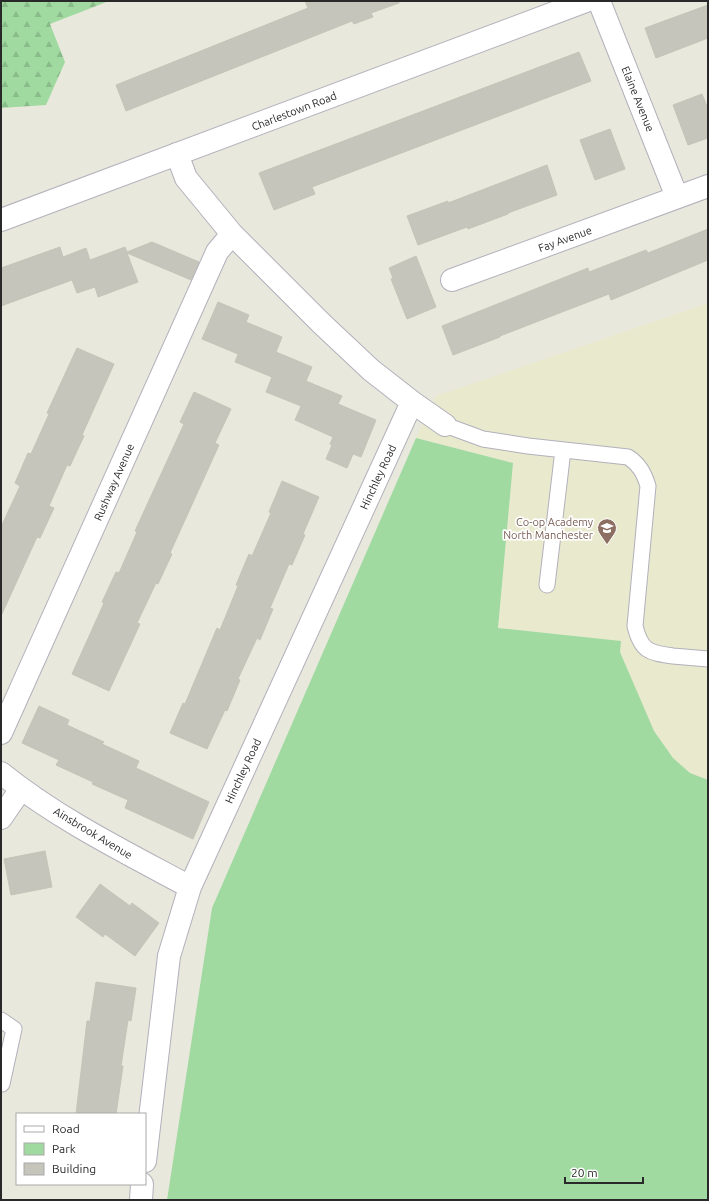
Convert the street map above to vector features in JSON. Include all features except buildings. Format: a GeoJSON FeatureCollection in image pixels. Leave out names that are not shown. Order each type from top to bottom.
{"type":"FeatureCollection","features":[{"type":"Feature","properties":{"kind":"street","name":"Charlestown Road"},"geometry":{"type":"LineString","coordinates":[[1,220],[586,1]]}},
{"type":"Feature","properties":{"kind":"street","name":"Elaine Avenue"},"geometry":{"type":"LineString","coordinates":[[600,1],[677,197]]}},
{"type":"Feature","properties":{"kind":"street"},"geometry":{"type":"LineString","coordinates":[[177,154],[186,178],[232,234],[332,334],[371,370],[412,402],[445,425]]}},
{"type":"Feature","properties":{"kind":"street","name":"Fay Avenue"},"geometry":{"type":"LineString","coordinates":[[452,280],[708,186]]}},
{"type":"Feature","properties":{"kind":"street","name":"Rushway Avenue"},"geometry":{"type":"LineString","coordinates":[[1,733],[217,252],[232,234]]}},
{"type":"Feature","properties":{"kind":"street","name":"Hinchley Road"},"geometry":{"type":"LineString","coordinates":[[146,1153],[169,956],[190,887],[412,402]]}},
{"type":"Feature","properties":{"kind":"street","name":"Ainsbrook Avenue"},"geometry":{"type":"LineString","coordinates":[[1,772],[21,789],[95,836],[190,887]]}},
{"type":"Feature","properties":{"kind":"street"},"geometry":{"type":"LineString","coordinates":[[1,818],[21,789]]}},
{"type":"Feature","properties":{"kind":"street"},"geometry":{"type":"LineString","coordinates":[[140,1200],[142,1185]]}},
{"type":"Feature","properties":{"kind":"lane"},"geometry":{"type":"LineString","coordinates":[[445,425],[483,440],[628,457],[634,461],[645,476],[648,486],[635,626],[638,637],[644,647],[654,654],[708,659]]}},
{"type":"Feature","properties":{"kind":"lane"},"geometry":{"type":"LineString","coordinates":[[547,585],[563,450]]}},
{"type":"Feature","properties":{"kind":"lane"},"geometry":{"type":"LineString","coordinates":[[1,1020],[14,1028],[2,1084]]}},
{"type":"Feature","properties":{"kind":"shaded area","name":"Co-op Academy North Manchester"},"geometry":{"type":"Polygon","coordinates":[[[708,303],[708,780],[690,773],[673,758],[654,731],[620,652],[620,641],[498,628],[513,463],[416,438],[436,396],[708,303]]]}},
{"type":"Feature","properties":{"kind":"green space"},"geometry":{"type":"Polygon","coordinates":[[[1,1],[109,1],[50,24],[65,62],[46,105],[1,108],[1,1]]]}},
{"type":"Feature","properties":{"kind":"green space"},"geometry":{"type":"Polygon","coordinates":[[[416,438],[513,463],[498,628],[621,641],[620,652],[654,731],[673,758],[690,773],[708,780],[708,1200],[167,1200],[212,908],[416,438]]]}},
{"type":"Feature","properties":{"kind":"place","name":"Co-op Academy North Manchester"},"geometry":{"type":"Point","coordinates":[607,545]}}]}
